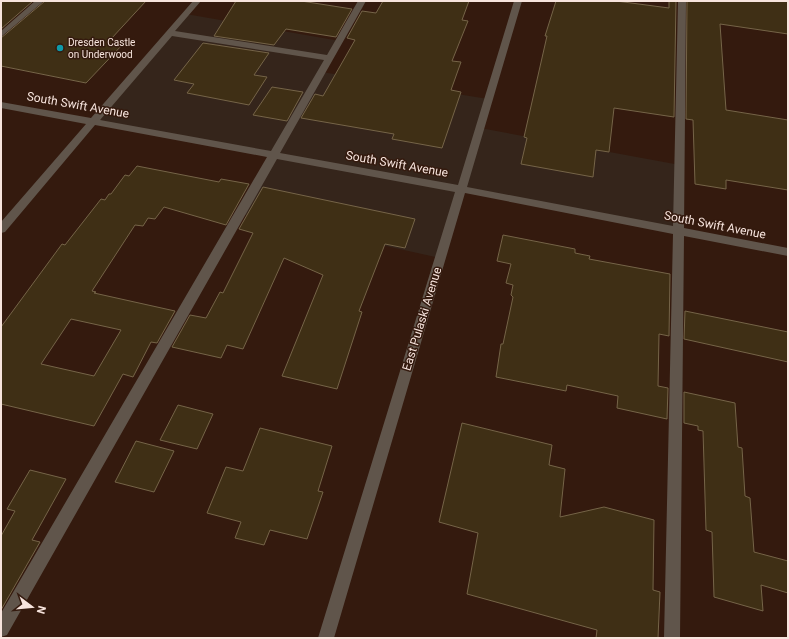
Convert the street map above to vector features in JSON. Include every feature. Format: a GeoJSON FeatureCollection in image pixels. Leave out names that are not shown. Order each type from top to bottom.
{"type":"FeatureCollection","features":[{"type":"Feature","properties":{"kind":"street"},"geometry":{"type":"LineString","coordinates":[[1,35],[40,1]]}},
{"type":"Feature","properties":{"kind":"street"},"geometry":{"type":"LineString","coordinates":[[1,229],[197,1]]}},
{"type":"Feature","properties":{"kind":"street"},"geometry":{"type":"LineString","coordinates":[[1,629],[275,156],[362,1]]}},
{"type":"Feature","properties":{"kind":"street","name":"East Pulaski Avenue"},"geometry":{"type":"LineString","coordinates":[[326,638],[518,1]]}},
{"type":"Feature","properties":{"kind":"street"},"geometry":{"type":"LineString","coordinates":[[672,638],[682,1]]}},
{"type":"Feature","properties":{"kind":"street"},"geometry":{"type":"LineString","coordinates":[[170,33],[330,58]]}},
{"type":"Feature","properties":{"kind":"street","name":"South Swift Avenue"},"geometry":{"type":"LineString","coordinates":[[1,104],[275,156],[461,189],[788,252]]}},
{"type":"Feature","properties":{"kind":"shaded area"},"geometry":{"type":"Polygon","coordinates":[[[186,14],[340,41],[322,72],[488,99],[480,128],[680,165],[679,231],[461,189],[440,258],[241,214],[275,156],[95,121],[186,14]]]}},
{"type":"Feature","properties":{"kind":"building"},"geometry":{"type":"Polygon","coordinates":[[[1,1],[33,1],[1,29],[1,1]]]}},
{"type":"Feature","properties":{"kind":"building"},"geometry":{"type":"Polygon","coordinates":[[[45,1],[146,1],[111,39],[124,41],[122,43],[124,43],[86,83],[1,66],[1,38],[45,1]]]}},
{"type":"Feature","properties":{"kind":"building"},"geometry":{"type":"Polygon","coordinates":[[[236,1],[301,1],[352,9],[336,37],[286,29],[274,45],[214,36],[236,1]]]}},
{"type":"Feature","properties":{"kind":"building"},"geometry":{"type":"Polygon","coordinates":[[[383,1],[469,1],[462,20],[468,21],[452,61],[461,62],[451,90],[461,92],[442,148],[392,139],[394,134],[301,118],[315,94],[323,96],[355,40],[347,38],[362,11],[376,13],[383,1]]]}},
{"type":"Feature","properties":{"kind":"building"},"geometry":{"type":"Polygon","coordinates":[[[556,1],[616,1],[669,8],[669,1],[676,1],[674,117],[614,108],[609,152],[596,150],[593,177],[521,164],[527,138],[524,137],[547,36],[545,36],[556,1]]]}},
{"type":"Feature","properties":{"kind":"building"},"geometry":{"type":"Polygon","coordinates":[[[687,1],[788,1],[788,34],[720,24],[726,110],[788,120],[788,190],[726,180],[726,189],[695,184],[693,120],[686,119],[687,1]]]}},
{"type":"Feature","properties":{"kind":"building"},"geometry":{"type":"Polygon","coordinates":[[[203,43],[269,53],[254,75],[267,77],[249,105],[187,93],[194,84],[174,80],[203,43]]]}},
{"type":"Feature","properties":{"kind":"building"},"geometry":{"type":"Polygon","coordinates":[[[272,87],[303,92],[287,121],[253,115],[272,87]]]}},
{"type":"Feature","properties":{"kind":"building"},"geometry":{"type":"Polygon","coordinates":[[[137,166],[219,182],[221,179],[249,184],[226,225],[164,207],[155,219],[148,218],[143,226],[135,225],[92,291],[96,292],[94,293],[175,311],[157,343],[151,342],[133,377],[123,374],[94,426],[1,404],[1,327],[62,244],[65,245],[101,199],[105,200],[109,194],[111,194],[125,175],[129,176],[137,166]],[[71,319],[41,364],[94,376],[121,330],[71,319]]]}},
{"type":"Feature","properties":{"kind":"building"},"geometry":{"type":"Polygon","coordinates":[[[263,187],[415,219],[405,248],[385,244],[359,311],[362,312],[337,389],[282,376],[323,275],[284,258],[243,349],[227,345],[221,358],[172,347],[190,315],[206,318],[220,292],[223,293],[253,233],[239,229],[263,187]]]}},
{"type":"Feature","properties":{"kind":"building"},"geometry":{"type":"Polygon","coordinates":[[[503,235],[575,249],[575,253],[590,256],[589,259],[670,274],[669,336],[659,334],[658,386],[668,388],[667,419],[617,408],[618,396],[567,385],[566,391],[496,377],[501,344],[503,344],[513,297],[511,295],[513,285],[506,283],[511,264],[497,261],[503,235]]]}},
{"type":"Feature","properties":{"kind":"building"},"geometry":{"type":"Polygon","coordinates":[[[685,311],[788,332],[788,362],[684,339],[685,311]]]}},
{"type":"Feature","properties":{"kind":"building"},"geometry":{"type":"Polygon","coordinates":[[[684,392],[735,403],[738,447],[742,448],[745,496],[750,498],[754,552],[788,561],[788,593],[761,585],[763,611],[714,597],[712,532],[706,530],[703,431],[698,430],[698,426],[684,423],[684,392]]]}},
{"type":"Feature","properties":{"kind":"building"},"geometry":{"type":"Polygon","coordinates":[[[178,405],[213,414],[197,449],[160,440],[178,405]]]}},
{"type":"Feature","properties":{"kind":"building"},"geometry":{"type":"Polygon","coordinates":[[[462,423],[552,445],[549,465],[565,469],[560,517],[604,507],[654,520],[653,590],[660,592],[658,638],[596,638],[597,630],[467,594],[478,533],[439,522],[462,423]]]}},
{"type":"Feature","properties":{"kind":"building"},"geometry":{"type":"Polygon","coordinates":[[[260,428],[332,446],[318,491],[323,492],[307,539],[270,530],[264,545],[235,538],[241,522],[207,513],[226,467],[243,471],[260,428]]]}},
{"type":"Feature","properties":{"kind":"building"},"geometry":{"type":"Polygon","coordinates":[[[136,441],[174,451],[154,492],[115,482],[136,441]]]}},
{"type":"Feature","properties":{"kind":"building"},"geometry":{"type":"Polygon","coordinates":[[[30,470],[66,479],[32,540],[40,542],[1,610],[1,536],[15,511],[7,509],[30,470]]]}},
{"type":"Feature","properties":{"kind":"place","name":"Dresden Castle on Underwood"},"geometry":{"type":"Point","coordinates":[60,48]}}]}
